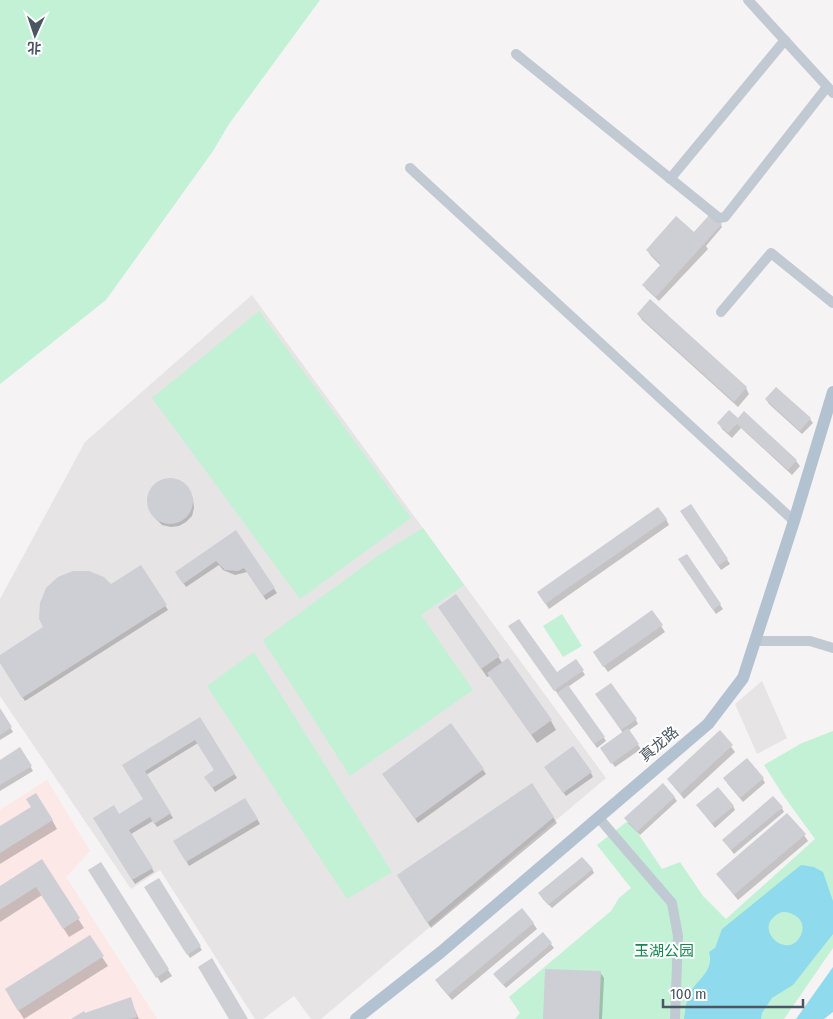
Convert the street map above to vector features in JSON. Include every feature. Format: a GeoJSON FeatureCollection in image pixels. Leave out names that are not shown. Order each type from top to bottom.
{"type":"FeatureCollection","features":[{"type":"Feature","properties":{"kind":"main road","name":"真龙路"},"geometry":{"type":"LineString","coordinates":[[356,1019],[441,952],[708,724],[743,678],[794,521],[833,392]]}},
{"type":"Feature","properties":{"kind":"street"},"geometry":{"type":"LineString","coordinates":[[516,54],[719,218],[725,216],[830,90],[748,0]]}},
{"type":"Feature","properties":{"kind":"street"},"geometry":{"type":"LineString","coordinates":[[670,179],[785,40]]}},
{"type":"Feature","properties":{"kind":"street"},"geometry":{"type":"LineString","coordinates":[[410,168],[794,521]]}},
{"type":"Feature","properties":{"kind":"street"},"geometry":{"type":"LineString","coordinates":[[721,312],[771,253],[833,303]]}},
{"type":"Feature","properties":{"kind":"street"},"geometry":{"type":"LineString","coordinates":[[755,641],[810,641],[833,648]]}},
{"type":"Feature","properties":{"kind":"street"},"geometry":{"type":"LineString","coordinates":[[598,818],[672,904],[678,936],[675,1019]]}},
{"type":"Feature","properties":{"kind":"shaded area"},"geometry":{"type":"Polygon","coordinates":[[[252,295],[606,778],[321,1019],[311,1019],[294,996],[263,1019],[255,1019],[160,870],[131,889],[0,696],[0,599],[85,442],[252,295]]]}},
{"type":"Feature","properties":{"kind":"shaded area"},"geometry":{"type":"Polygon","coordinates":[[[762,681],[787,738],[757,754],[735,704],[762,681]]]}},
{"type":"Feature","properties":{"kind":"shaded area"},"geometry":{"type":"Polygon","coordinates":[[[47,780],[90,851],[66,877],[157,1019],[0,1019],[0,810],[47,780]]]}},
{"type":"Feature","properties":{"kind":"green space"},"geometry":{"type":"Polygon","coordinates":[[[0,0],[320,0],[229,124],[213,151],[106,300],[0,384],[0,0]]]}},
{"type":"Feature","properties":{"kind":"green space"},"geometry":{"type":"Polygon","coordinates":[[[259,311],[411,518],[300,599],[152,398],[259,311]]]}},
{"type":"Feature","properties":{"kind":"green space"},"geometry":{"type":"Polygon","coordinates":[[[423,528],[464,585],[421,615],[473,690],[350,776],[263,640],[379,555],[423,528]]]}},
{"type":"Feature","properties":{"kind":"green space"},"geometry":{"type":"Polygon","coordinates":[[[562,614],[582,646],[563,657],[543,626],[562,614]]]}},
{"type":"Feature","properties":{"kind":"green space"},"geometry":{"type":"Polygon","coordinates":[[[254,652],[392,872],[347,899],[207,686],[254,652]]]}},
{"type":"Feature","properties":{"kind":"green space","name":"玉湖公园"},"geometry":{"type":"Polygon","coordinates":[[[833,731],[833,948],[784,1019],[515,1019],[520,1013],[509,997],[611,911],[619,898],[631,888],[597,845],[629,820],[662,869],[680,862],[703,896],[726,919],[815,839],[764,765],[802,743],[833,731]]]}},
{"type":"Feature","properties":{"kind":"water"},"geometry":{"type":"Polygon","coordinates":[[[801,865],[814,867],[823,872],[833,901],[833,934],[793,985],[772,998],[762,1013],[761,1019],[684,1019],[689,995],[707,970],[710,959],[709,952],[715,948],[722,929],[801,865]],[[782,912],[773,918],[769,925],[770,933],[774,939],[780,944],[788,945],[795,943],[801,935],[802,926],[799,918],[787,912],[782,912]]]}},
{"type":"Feature","properties":{"kind":"water"},"geometry":{"type":"Polygon","coordinates":[[[833,967],[833,1012],[824,1019],[796,1019],[833,967]]]}},
{"type":"Feature","properties":{"kind":"building"},"geometry":{"type":"Polygon","coordinates":[[[711,213],[722,224],[656,297],[642,285],[661,264],[646,250],[676,216],[694,232],[711,213]]]}},
{"type":"Feature","properties":{"kind":"building"},"geometry":{"type":"Polygon","coordinates":[[[650,299],[747,387],[734,402],[637,314],[650,299]]]}},
{"type":"Feature","properties":{"kind":"building"},"geometry":{"type":"Polygon","coordinates":[[[776,387],[811,418],[800,431],[765,399],[776,387]]]}},
{"type":"Feature","properties":{"kind":"building"},"geometry":{"type":"Polygon","coordinates":[[[729,410],[738,418],[744,411],[797,460],[788,470],[737,424],[728,433],[717,423],[729,410]]]}},
{"type":"Feature","properties":{"kind":"building"},"geometry":{"type":"Polygon","coordinates":[[[170,478],[183,482],[189,488],[193,501],[189,514],[183,520],[170,524],[157,520],[151,514],[147,501],[151,488],[157,482],[170,478]]]}},
{"type":"Feature","properties":{"kind":"building"},"geometry":{"type":"Polygon","coordinates":[[[691,504],[728,559],[718,566],[680,511],[691,504]]]}},
{"type":"Feature","properties":{"kind":"building"},"geometry":{"type":"Polygon","coordinates":[[[658,507],[667,519],[545,604],[537,592],[658,507]]]}},
{"type":"Feature","properties":{"kind":"building"},"geometry":{"type":"Polygon","coordinates":[[[236,530],[275,588],[263,596],[244,568],[238,571],[225,570],[216,561],[183,584],[175,572],[236,530]]]}},
{"type":"Feature","properties":{"kind":"building"},"geometry":{"type":"Polygon","coordinates":[[[687,554],[721,604],[713,610],[678,559],[687,554]]]}},
{"type":"Feature","properties":{"kind":"building"},"geometry":{"type":"Polygon","coordinates":[[[141,565],[167,605],[22,698],[0,663],[0,655],[43,627],[39,619],[40,603],[46,588],[58,577],[73,571],[89,571],[104,577],[111,584],[141,565]]]}},
{"type":"Feature","properties":{"kind":"building"},"geometry":{"type":"Polygon","coordinates":[[[456,594],[500,656],[481,669],[438,607],[456,594]]]}},
{"type":"Feature","properties":{"kind":"building"},"geometry":{"type":"Polygon","coordinates":[[[652,610],[663,625],[603,667],[593,652],[652,610]]]}},
{"type":"Feature","properties":{"kind":"building"},"geometry":{"type":"Polygon","coordinates":[[[519,619],[557,672],[576,659],[584,670],[554,691],[508,626],[519,619]]]}},
{"type":"Feature","properties":{"kind":"building"},"geometry":{"type":"Polygon","coordinates":[[[508,658],[552,720],[531,735],[487,673],[508,658]]]}},
{"type":"Feature","properties":{"kind":"building"},"geometry":{"type":"Polygon","coordinates":[[[611,683],[637,719],[621,730],[595,694],[611,683]]]}},
{"type":"Feature","properties":{"kind":"building"},"geometry":{"type":"Polygon","coordinates":[[[568,685],[605,737],[594,744],[557,693],[568,685]]]}},
{"type":"Feature","properties":{"kind":"building"},"geometry":{"type":"Polygon","coordinates":[[[0,708],[12,727],[0,735],[0,708]]]}},
{"type":"Feature","properties":{"kind":"building"},"geometry":{"type":"Polygon","coordinates":[[[200,717],[235,774],[212,788],[204,777],[214,770],[195,740],[145,771],[171,813],[154,824],[150,817],[129,830],[153,868],[132,880],[93,818],[114,805],[119,814],[143,799],[122,765],[200,717]]]}},
{"type":"Feature","properties":{"kind":"building"},"geometry":{"type":"Polygon","coordinates":[[[451,723],[484,769],[415,819],[382,774],[451,723]]]}},
{"type":"Feature","properties":{"kind":"building"},"geometry":{"type":"Polygon","coordinates":[[[628,728],[639,744],[611,764],[600,748],[628,728]]]}},
{"type":"Feature","properties":{"kind":"building"},"geometry":{"type":"Polygon","coordinates":[[[720,730],[733,745],[680,794],[667,779],[720,730]]]}},
{"type":"Feature","properties":{"kind":"building"},"geometry":{"type":"Polygon","coordinates":[[[573,746],[592,772],[563,793],[544,767],[573,746]]]}},
{"type":"Feature","properties":{"kind":"building"},"geometry":{"type":"Polygon","coordinates":[[[20,747],[32,766],[0,785],[0,760],[20,747]]]}},
{"type":"Feature","properties":{"kind":"building"},"geometry":{"type":"Polygon","coordinates":[[[747,758],[764,778],[740,798],[723,778],[747,758]]]}},
{"type":"Feature","properties":{"kind":"building"},"geometry":{"type":"Polygon","coordinates":[[[532,783],[554,817],[427,923],[397,875],[532,783]]]}},
{"type":"Feature","properties":{"kind":"building"},"geometry":{"type":"Polygon","coordinates":[[[663,783],[675,797],[637,832],[624,818],[663,783]]]}},
{"type":"Feature","properties":{"kind":"building"},"geometry":{"type":"Polygon","coordinates":[[[718,787],[734,806],[712,824],[696,805],[718,787]]]}},
{"type":"Feature","properties":{"kind":"building"},"geometry":{"type":"Polygon","coordinates":[[[36,793],[53,820],[0,853],[0,826],[31,807],[26,799],[36,793]]]}},
{"type":"Feature","properties":{"kind":"building"},"geometry":{"type":"Polygon","coordinates":[[[773,796],[783,807],[731,850],[722,840],[773,796]]]}},
{"type":"Feature","properties":{"kind":"building"},"geometry":{"type":"Polygon","coordinates":[[[245,798],[258,819],[186,862],[173,841],[245,798]]]}},
{"type":"Feature","properties":{"kind":"building"},"geometry":{"type":"Polygon","coordinates":[[[787,813],[806,834],[734,895],[716,874],[787,813]]]}},
{"type":"Feature","properties":{"kind":"building"},"geometry":{"type":"Polygon","coordinates":[[[582,857],[593,869],[548,905],[538,893],[582,857]]]}},
{"type":"Feature","properties":{"kind":"building"},"geometry":{"type":"Polygon","coordinates":[[[42,859],[80,918],[63,929],[36,887],[0,910],[0,886],[42,859]]]}},
{"type":"Feature","properties":{"kind":"building"},"geometry":{"type":"Polygon","coordinates":[[[101,862],[169,969],[156,978],[88,870],[101,862]]]}},
{"type":"Feature","properties":{"kind":"building"},"geometry":{"type":"Polygon","coordinates":[[[159,878],[201,946],[187,955],[144,887],[159,878]]]}},
{"type":"Feature","properties":{"kind":"building"},"geometry":{"type":"Polygon","coordinates":[[[522,908],[534,923],[448,995],[435,980],[522,908]]]}},
{"type":"Feature","properties":{"kind":"building"},"geometry":{"type":"Polygon","coordinates":[[[543,932],[552,943],[503,985],[493,974],[543,932]]]}},
{"type":"Feature","properties":{"kind":"building"},"geometry":{"type":"Polygon","coordinates":[[[90,935],[104,956],[18,1011],[5,989],[90,935]]]}},
{"type":"Feature","properties":{"kind":"building"},"geometry":{"type":"Polygon","coordinates":[[[212,958],[248,1019],[229,1019],[198,967],[212,958]]]}},
{"type":"Feature","properties":{"kind":"building"},"geometry":{"type":"Polygon","coordinates":[[[545,969],[601,971],[599,1019],[543,1019],[545,969]]]}},
{"type":"Feature","properties":{"kind":"building"},"geometry":{"type":"Polygon","coordinates":[[[131,997],[137,1017],[130,1019],[71,1019],[84,1011],[85,1013],[131,997]]]}}]}
